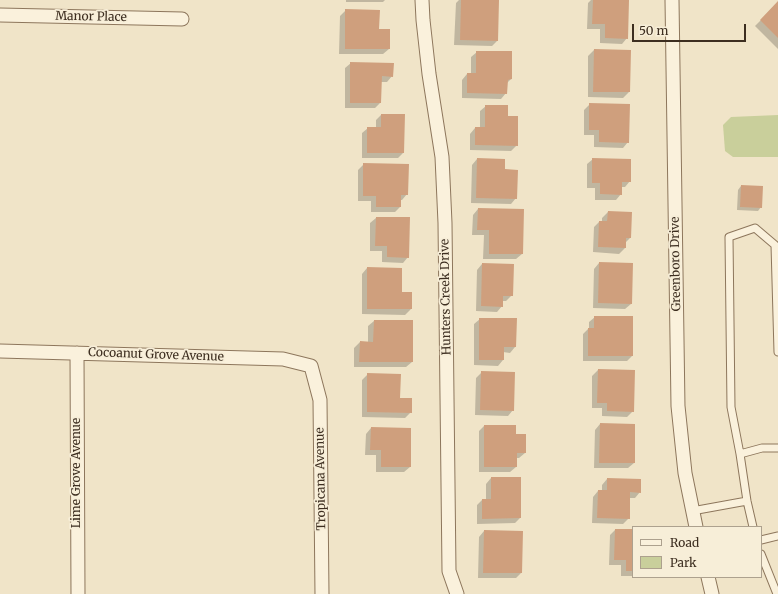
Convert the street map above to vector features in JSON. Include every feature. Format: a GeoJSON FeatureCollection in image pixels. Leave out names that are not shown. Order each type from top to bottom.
{"type":"FeatureCollection","features":[{"type":"Feature","properties":{"kind":"street","name":"Hunters Creek Drive"},"geometry":{"type":"LineString","coordinates":[[422,0],[429,74],[442,157],[445,223],[449,571],[457,594]]}},
{"type":"Feature","properties":{"kind":"street","name":"Greenboro Drive"},"geometry":{"type":"LineString","coordinates":[[672,0],[678,406],[685,473],[696,526]]}},
{"type":"Feature","properties":{"kind":"street","name":"Manor Place"},"geometry":{"type":"LineString","coordinates":[[0,15],[182,19]]}},
{"type":"Feature","properties":{"kind":"street","name":"Cocoanut Grove Avenue"},"geometry":{"type":"LineString","coordinates":[[0,351],[284,359],[310,366]]}},
{"type":"Feature","properties":{"kind":"street","name":"Lime Grove Avenue"},"geometry":{"type":"LineString","coordinates":[[77,352],[78,594]]}},
{"type":"Feature","properties":{"kind":"street","name":"Tropicana Avenue"},"geometry":{"type":"LineString","coordinates":[[310,366],[320,400],[322,594]]}},
{"type":"Feature","properties":{"kind":"street"},"geometry":{"type":"LineString","coordinates":[[708,578],[712,594]]}},
{"type":"Feature","properties":{"kind":"lane"},"geometry":{"type":"LineString","coordinates":[[753,526],[731,407],[729,237],[755,228],[775,245],[778,352]]}},
{"type":"Feature","properties":{"kind":"lane"},"geometry":{"type":"LineString","coordinates":[[740,454],[762,448],[778,448]]}},
{"type":"Feature","properties":{"kind":"lane"},"geometry":{"type":"LineString","coordinates":[[692,511],[747,501]]}},
{"type":"Feature","properties":{"kind":"lane"},"geometry":{"type":"LineString","coordinates":[[762,540],[778,536]]}},
{"type":"Feature","properties":{"kind":"lane"},"geometry":{"type":"LineString","coordinates":[[762,556],[778,594]]}},
{"type":"Feature","properties":{"kind":"green space"},"geometry":{"type":"Polygon","coordinates":[[[778,115],[778,157],[733,157],[725,151],[723,125],[731,117],[778,115]]]}},
{"type":"Feature","properties":{"kind":"building"},"geometry":{"type":"Polygon","coordinates":[[[461,0],[499,0],[498,41],[460,40],[461,0]]]}},
{"type":"Feature","properties":{"kind":"building"},"geometry":{"type":"Polygon","coordinates":[[[593,0],[629,0],[628,39],[605,38],[605,24],[592,24],[593,0]]]}},
{"type":"Feature","properties":{"kind":"building"},"geometry":{"type":"Polygon","coordinates":[[[778,1],[778,38],[760,20],[778,1]]]}},
{"type":"Feature","properties":{"kind":"building"},"geometry":{"type":"Polygon","coordinates":[[[345,9],[380,10],[379,29],[390,29],[390,49],[345,49],[345,9]]]}},
{"type":"Feature","properties":{"kind":"building"},"geometry":{"type":"Polygon","coordinates":[[[594,49],[631,50],[630,92],[593,92],[594,49]]]}},
{"type":"Feature","properties":{"kind":"building"},"geometry":{"type":"Polygon","coordinates":[[[476,51],[512,51],[512,79],[508,80],[507,94],[467,93],[467,73],[476,73],[476,51]]]}},
{"type":"Feature","properties":{"kind":"building"},"geometry":{"type":"Polygon","coordinates":[[[350,62],[394,63],[393,77],[382,76],[381,103],[350,103],[350,62]]]}},
{"type":"Feature","properties":{"kind":"building"},"geometry":{"type":"Polygon","coordinates":[[[589,103],[630,104],[629,143],[599,142],[599,130],[589,130],[589,103]]]}},
{"type":"Feature","properties":{"kind":"building"},"geometry":{"type":"Polygon","coordinates":[[[485,105],[508,105],[508,116],[518,116],[518,146],[475,145],[475,127],[485,127],[485,105]]]}},
{"type":"Feature","properties":{"kind":"building"},"geometry":{"type":"Polygon","coordinates":[[[381,114],[405,114],[404,153],[367,153],[367,127],[381,127],[381,114]]]}},
{"type":"Feature","properties":{"kind":"building"},"geometry":{"type":"Polygon","coordinates":[[[477,158],[505,159],[505,169],[518,170],[517,199],[476,198],[477,158]]]}},
{"type":"Feature","properties":{"kind":"building"},"geometry":{"type":"Polygon","coordinates":[[[592,158],[631,159],[631,182],[622,182],[622,195],[600,194],[600,183],[592,183],[592,158]]]}},
{"type":"Feature","properties":{"kind":"building"},"geometry":{"type":"Polygon","coordinates":[[[363,163],[409,164],[408,195],[401,195],[401,207],[376,207],[376,196],[363,196],[363,163]]]}},
{"type":"Feature","properties":{"kind":"building"},"geometry":{"type":"Polygon","coordinates":[[[741,185],[763,186],[762,208],[740,207],[741,185]]]}},
{"type":"Feature","properties":{"kind":"building"},"geometry":{"type":"Polygon","coordinates":[[[478,208],[524,209],[523,254],[489,254],[489,230],[477,230],[478,208]]]}},
{"type":"Feature","properties":{"kind":"building"},"geometry":{"type":"Polygon","coordinates":[[[608,211],[632,212],[631,238],[626,238],[626,248],[598,247],[599,221],[607,221],[608,211]]]}},
{"type":"Feature","properties":{"kind":"building"},"geometry":{"type":"Polygon","coordinates":[[[376,217],[410,217],[409,258],[387,257],[387,246],[375,246],[376,217]]]}},
{"type":"Feature","properties":{"kind":"building"},"geometry":{"type":"Polygon","coordinates":[[[599,262],[633,263],[632,304],[598,303],[599,262]]]}},
{"type":"Feature","properties":{"kind":"building"},"geometry":{"type":"Polygon","coordinates":[[[482,263],[514,264],[513,296],[503,296],[503,307],[481,306],[482,263]]]}},
{"type":"Feature","properties":{"kind":"building"},"geometry":{"type":"Polygon","coordinates":[[[367,267],[402,268],[402,292],[412,292],[412,309],[367,309],[367,267]]]}},
{"type":"Feature","properties":{"kind":"building"},"geometry":{"type":"Polygon","coordinates":[[[594,316],[633,316],[633,356],[588,356],[588,328],[594,328],[594,316]]]}},
{"type":"Feature","properties":{"kind":"building"},"geometry":{"type":"Polygon","coordinates":[[[479,318],[517,318],[516,347],[504,347],[504,360],[479,360],[479,318]]]}},
{"type":"Feature","properties":{"kind":"building"},"geometry":{"type":"Polygon","coordinates":[[[374,320],[413,320],[413,362],[359,362],[360,341],[373,342],[374,320]]]}},
{"type":"Feature","properties":{"kind":"building"},"geometry":{"type":"Polygon","coordinates":[[[598,369],[635,370],[634,412],[607,411],[607,403],[597,403],[598,369]]]}},
{"type":"Feature","properties":{"kind":"building"},"geometry":{"type":"Polygon","coordinates":[[[481,371],[515,372],[514,411],[480,410],[481,371]]]}},
{"type":"Feature","properties":{"kind":"building"},"geometry":{"type":"Polygon","coordinates":[[[367,373],[401,374],[400,398],[412,398],[412,413],[367,412],[367,373]]]}},
{"type":"Feature","properties":{"kind":"building"},"geometry":{"type":"Polygon","coordinates":[[[600,423],[635,424],[635,463],[599,463],[600,423]]]}},
{"type":"Feature","properties":{"kind":"building"},"geometry":{"type":"Polygon","coordinates":[[[484,425],[516,425],[516,434],[526,434],[526,453],[517,453],[517,467],[484,467],[484,425]]]}},
{"type":"Feature","properties":{"kind":"building"},"geometry":{"type":"Polygon","coordinates":[[[371,427],[411,428],[411,467],[381,467],[381,450],[370,450],[371,427]]]}},
{"type":"Feature","properties":{"kind":"building"},"geometry":{"type":"Polygon","coordinates":[[[491,477],[521,477],[521,518],[482,519],[482,499],[491,499],[491,477]]]}},
{"type":"Feature","properties":{"kind":"building"},"geometry":{"type":"Polygon","coordinates":[[[607,478],[641,479],[641,493],[630,492],[630,519],[597,518],[598,490],[607,490],[607,478]]]}},
{"type":"Feature","properties":{"kind":"building"},"geometry":{"type":"Polygon","coordinates":[[[615,529],[632,529],[632,571],[626,571],[626,560],[614,560],[615,529]]]}},
{"type":"Feature","properties":{"kind":"building"},"geometry":{"type":"Polygon","coordinates":[[[484,530],[523,531],[522,573],[483,573],[484,530]]]}}]}
